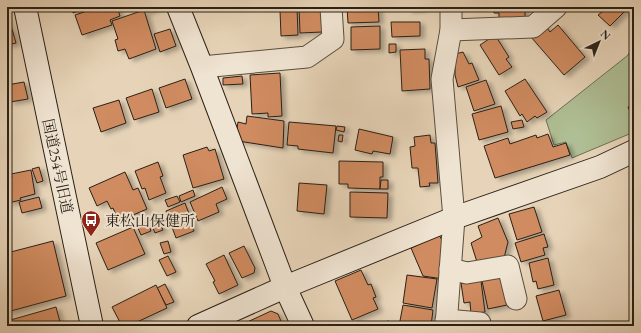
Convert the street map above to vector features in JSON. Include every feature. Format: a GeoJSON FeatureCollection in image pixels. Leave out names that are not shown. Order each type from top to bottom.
{"type":"FeatureCollection","features":[{"type":"Feature","properties":{"kind":"street","name":"国道254号旧道"},"geometry":{"type":"LineString","coordinates":[[25,7],[92,326]]}},
{"type":"Feature","properties":{"kind":"street"},"geometry":{"type":"LineString","coordinates":[[178,7],[285,287],[303,326]]}},
{"type":"Feature","properties":{"kind":"street"},"geometry":{"type":"LineString","coordinates":[[202,67],[307,57],[333,39],[331,7]]}},
{"type":"Feature","properties":{"kind":"street"},"geometry":{"type":"LineString","coordinates":[[452,7],[451,30],[442,79],[454,218],[446,323],[480,322]]}},
{"type":"Feature","properties":{"kind":"street"},"geometry":{"type":"LineString","coordinates":[[451,30],[533,17],[556,7]]}},
{"type":"Feature","properties":{"kind":"street"},"geometry":{"type":"LineString","coordinates":[[198,326],[285,287],[454,218],[600,167],[634,151]]}},
{"type":"Feature","properties":{"kind":"street"},"geometry":{"type":"LineString","coordinates":[[450,269],[467,273],[508,266],[516,299]]}},
{"type":"Feature","properties":{"kind":"green space"},"geometry":{"type":"Polygon","coordinates":[[[634,47],[634,132],[572,158],[566,142],[554,145],[546,120],[627,56],[634,47]]]}},
{"type":"Feature","properties":{"kind":"building"},"geometry":{"type":"Polygon","coordinates":[[[71,7],[90,7],[73,13],[71,7]]]}},
{"type":"Feature","properties":{"kind":"building"},"geometry":{"type":"Polygon","coordinates":[[[99,7],[117,7],[120,16],[110,20],[112,25],[82,35],[75,15],[99,7]]]}},
{"type":"Feature","properties":{"kind":"building"},"geometry":{"type":"Polygon","coordinates":[[[144,7],[159,7],[146,12],[144,7]]]}},
{"type":"Feature","properties":{"kind":"building"},"geometry":{"type":"Polygon","coordinates":[[[285,7],[297,7],[298,35],[281,36],[280,10],[285,9],[285,7]]]}},
{"type":"Feature","properties":{"kind":"building"},"geometry":{"type":"Polygon","coordinates":[[[299,7],[321,7],[322,32],[300,33],[299,7]]]}},
{"type":"Feature","properties":{"kind":"building"},"geometry":{"type":"Polygon","coordinates":[[[347,7],[378,7],[379,22],[348,23],[347,7]]]}},
{"type":"Feature","properties":{"kind":"building"},"geometry":{"type":"Polygon","coordinates":[[[408,7],[422,7],[422,9],[408,10],[408,7]]]}},
{"type":"Feature","properties":{"kind":"building"},"geometry":{"type":"Polygon","coordinates":[[[493,7],[525,7],[525,21],[499,19],[499,13],[494,13],[493,7]]]}},
{"type":"Feature","properties":{"kind":"building"},"geometry":{"type":"Polygon","coordinates":[[[597,7],[629,7],[610,26],[598,15],[602,12],[597,7]]]}},
{"type":"Feature","properties":{"kind":"building"},"geometry":{"type":"Polygon","coordinates":[[[144,10],[156,49],[129,59],[125,49],[118,51],[115,40],[118,39],[112,21],[144,10]]]}},
{"type":"Feature","properties":{"kind":"building"},"geometry":{"type":"Polygon","coordinates":[[[7,17],[11,30],[7,31],[7,17]]]}},
{"type":"Feature","properties":{"kind":"building"},"geometry":{"type":"Polygon","coordinates":[[[391,22],[420,22],[420,36],[392,37],[391,22]]]}},
{"type":"Feature","properties":{"kind":"building"},"geometry":{"type":"Polygon","coordinates":[[[545,25],[550,32],[558,25],[585,57],[564,75],[531,37],[545,25]]]}},
{"type":"Feature","properties":{"kind":"building"},"geometry":{"type":"Polygon","coordinates":[[[380,26],[380,49],[351,50],[351,27],[380,26]]]}},
{"type":"Feature","properties":{"kind":"building"},"geometry":{"type":"Polygon","coordinates":[[[12,29],[16,43],[7,45],[7,31],[12,29]]]}},
{"type":"Feature","properties":{"kind":"building"},"geometry":{"type":"Polygon","coordinates":[[[170,29],[176,46],[160,52],[154,34],[170,29]]]}},
{"type":"Feature","properties":{"kind":"building"},"geometry":{"type":"Polygon","coordinates":[[[495,35],[509,57],[506,59],[512,67],[499,75],[480,45],[495,35]]]}},
{"type":"Feature","properties":{"kind":"building"},"geometry":{"type":"Polygon","coordinates":[[[389,44],[396,44],[396,52],[389,53],[389,44]]]}},
{"type":"Feature","properties":{"kind":"building"},"geometry":{"type":"Polygon","coordinates":[[[425,49],[425,59],[429,59],[430,89],[402,91],[400,50],[425,49]]]}},
{"type":"Feature","properties":{"kind":"building"},"geometry":{"type":"Polygon","coordinates":[[[463,52],[469,64],[472,63],[479,80],[458,87],[455,75],[455,54],[463,52]]]}},
{"type":"Feature","properties":{"kind":"building"},"geometry":{"type":"Polygon","coordinates":[[[280,73],[282,116],[268,117],[268,113],[252,114],[250,75],[280,73]]]}},
{"type":"Feature","properties":{"kind":"building"},"geometry":{"type":"Polygon","coordinates":[[[242,76],[243,84],[223,85],[223,78],[242,76]]]}},
{"type":"Feature","properties":{"kind":"building"},"geometry":{"type":"Polygon","coordinates":[[[185,79],[192,99],[166,108],[159,88],[185,79]]]}},
{"type":"Feature","properties":{"kind":"building"},"geometry":{"type":"Polygon","coordinates":[[[525,79],[547,112],[537,118],[535,116],[527,122],[522,114],[520,116],[505,91],[525,79]]]}},
{"type":"Feature","properties":{"kind":"building"},"geometry":{"type":"Polygon","coordinates":[[[486,80],[495,104],[474,111],[466,87],[486,80]]]}},
{"type":"Feature","properties":{"kind":"building"},"geometry":{"type":"Polygon","coordinates":[[[24,82],[28,99],[10,102],[7,85],[24,82]]]}},
{"type":"Feature","properties":{"kind":"building"},"geometry":{"type":"Polygon","coordinates":[[[152,89],[159,112],[134,120],[126,98],[152,89]]]}},
{"type":"Feature","properties":{"kind":"building"},"geometry":{"type":"Polygon","coordinates":[[[119,100],[126,123],[101,132],[93,108],[119,100]]]}},
{"type":"Feature","properties":{"kind":"building"},"geometry":{"type":"Polygon","coordinates":[[[634,104],[634,120],[628,107],[634,104]]]}},
{"type":"Feature","properties":{"kind":"building"},"geometry":{"type":"Polygon","coordinates":[[[501,106],[508,132],[479,140],[472,114],[501,106]]]}},
{"type":"Feature","properties":{"kind":"building"},"geometry":{"type":"Polygon","coordinates":[[[247,116],[284,121],[283,148],[238,141],[236,135],[238,122],[246,124],[247,116]]]}},
{"type":"Feature","properties":{"kind":"building"},"geometry":{"type":"Polygon","coordinates":[[[522,120],[524,127],[513,129],[511,122],[522,120]]]}},
{"type":"Feature","properties":{"kind":"building"},"geometry":{"type":"Polygon","coordinates":[[[289,122],[336,126],[333,153],[298,149],[298,146],[287,145],[289,122]]]}},
{"type":"Feature","properties":{"kind":"building"},"geometry":{"type":"Polygon","coordinates":[[[337,126],[345,127],[344,132],[336,130],[337,126]]]}},
{"type":"Feature","properties":{"kind":"building"},"geometry":{"type":"Polygon","coordinates":[[[359,129],[393,137],[390,154],[373,151],[372,154],[355,150],[359,129]]]}},
{"type":"Feature","properties":{"kind":"building"},"geometry":{"type":"Polygon","coordinates":[[[548,134],[553,147],[566,143],[570,155],[495,178],[484,146],[508,138],[510,144],[536,135],[537,138],[548,134]]]}},
{"type":"Feature","properties":{"kind":"building"},"geometry":{"type":"Polygon","coordinates":[[[339,135],[343,135],[342,142],[338,141],[339,135]]]}},
{"type":"Feature","properties":{"kind":"building"},"geometry":{"type":"Polygon","coordinates":[[[430,135],[431,143],[435,143],[438,183],[429,183],[430,186],[420,187],[418,168],[412,168],[410,147],[415,146],[414,137],[430,135]]]}},
{"type":"Feature","properties":{"kind":"building"},"geometry":{"type":"Polygon","coordinates":[[[207,147],[209,151],[215,149],[224,179],[193,188],[183,155],[207,147]]]}},
{"type":"Feature","properties":{"kind":"building"},"geometry":{"type":"Polygon","coordinates":[[[339,161],[383,162],[383,177],[380,177],[380,189],[348,188],[348,184],[339,184],[339,161]]]}},
{"type":"Feature","properties":{"kind":"building"},"geometry":{"type":"Polygon","coordinates":[[[158,162],[163,176],[160,177],[166,193],[149,200],[145,188],[142,189],[135,171],[158,162]]]}},
{"type":"Feature","properties":{"kind":"building"},"geometry":{"type":"Polygon","coordinates":[[[39,167],[43,181],[37,183],[32,169],[39,167]]]}},
{"type":"Feature","properties":{"kind":"building"},"geometry":{"type":"Polygon","coordinates":[[[31,170],[35,194],[20,198],[21,200],[8,203],[7,178],[12,177],[11,174],[31,170]]]}},
{"type":"Feature","properties":{"kind":"building"},"geometry":{"type":"Polygon","coordinates":[[[125,172],[133,190],[138,188],[147,209],[119,221],[113,208],[111,209],[107,201],[97,206],[89,188],[125,172]]]}},
{"type":"Feature","properties":{"kind":"building"},"geometry":{"type":"Polygon","coordinates":[[[381,180],[388,180],[388,189],[380,189],[381,180]]]}},
{"type":"Feature","properties":{"kind":"building"},"geometry":{"type":"Polygon","coordinates":[[[299,183],[327,185],[324,214],[297,211],[299,183]]]}},
{"type":"Feature","properties":{"kind":"building"},"geometry":{"type":"Polygon","coordinates":[[[222,187],[227,199],[216,204],[219,212],[198,221],[190,202],[222,187]]]}},
{"type":"Feature","properties":{"kind":"building"},"geometry":{"type":"Polygon","coordinates":[[[193,190],[195,196],[181,202],[179,196],[193,190]]]}},
{"type":"Feature","properties":{"kind":"building"},"geometry":{"type":"Polygon","coordinates":[[[350,192],[388,193],[387,218],[350,217],[350,192]]]}},
{"type":"Feature","properties":{"kind":"building"},"geometry":{"type":"Polygon","coordinates":[[[177,196],[180,202],[168,207],[165,200],[177,196]]]}},
{"type":"Feature","properties":{"kind":"building"},"geometry":{"type":"Polygon","coordinates":[[[39,197],[42,208],[22,213],[19,202],[39,197]]]}},
{"type":"Feature","properties":{"kind":"building"},"geometry":{"type":"Polygon","coordinates":[[[185,203],[194,227],[192,227],[194,231],[176,238],[166,211],[185,203]]]}},
{"type":"Feature","properties":{"kind":"building"},"geometry":{"type":"Polygon","coordinates":[[[534,207],[542,232],[517,240],[509,214],[534,207]]]}},
{"type":"Feature","properties":{"kind":"building"},"geometry":{"type":"Polygon","coordinates":[[[157,217],[163,230],[155,233],[150,221],[157,217]]]}},
{"type":"Feature","properties":{"kind":"building"},"geometry":{"type":"Polygon","coordinates":[[[498,218],[508,242],[504,258],[477,262],[471,243],[482,237],[478,226],[498,218]]]}},
{"type":"Feature","properties":{"kind":"building"},"geometry":{"type":"Polygon","coordinates":[[[148,222],[151,231],[141,235],[137,226],[148,222]]]}},
{"type":"Feature","properties":{"kind":"building"},"geometry":{"type":"Polygon","coordinates":[[[133,227],[145,254],[108,270],[96,243],[133,227]]]}},
{"type":"Feature","properties":{"kind":"building"},"geometry":{"type":"Polygon","coordinates":[[[544,234],[548,247],[543,248],[545,255],[521,262],[515,243],[544,234]]]}},
{"type":"Feature","properties":{"kind":"building"},"geometry":{"type":"Polygon","coordinates":[[[439,235],[445,245],[443,279],[423,276],[411,248],[439,235]]]}},
{"type":"Feature","properties":{"kind":"building"},"geometry":{"type":"Polygon","coordinates":[[[53,241],[66,296],[7,312],[7,253],[53,241]]]}},
{"type":"Feature","properties":{"kind":"building"},"geometry":{"type":"Polygon","coordinates":[[[168,241],[171,252],[164,254],[160,243],[168,241]]]}},
{"type":"Feature","properties":{"kind":"building"},"geometry":{"type":"Polygon","coordinates":[[[244,246],[255,268],[254,273],[242,278],[229,253],[244,246]]]}},
{"type":"Feature","properties":{"kind":"building"},"geometry":{"type":"Polygon","coordinates":[[[224,255],[238,285],[219,294],[213,282],[215,281],[206,264],[224,255]]]}},
{"type":"Feature","properties":{"kind":"building"},"geometry":{"type":"Polygon","coordinates":[[[168,256],[176,272],[167,276],[159,260],[168,256]]]}},
{"type":"Feature","properties":{"kind":"building"},"geometry":{"type":"Polygon","coordinates":[[[548,258],[554,285],[538,289],[536,281],[533,282],[529,263],[548,258]]]}},
{"type":"Feature","properties":{"kind":"building"},"geometry":{"type":"Polygon","coordinates":[[[361,270],[368,285],[371,284],[376,297],[373,298],[378,309],[352,320],[335,281],[361,270]]]}},
{"type":"Feature","properties":{"kind":"building"},"geometry":{"type":"Polygon","coordinates":[[[407,275],[437,279],[432,308],[403,303],[407,275]]]}},
{"type":"Feature","properties":{"kind":"building"},"geometry":{"type":"Polygon","coordinates":[[[501,277],[507,305],[488,309],[482,281],[501,277]]]}},
{"type":"Feature","properties":{"kind":"building"},"geometry":{"type":"Polygon","coordinates":[[[481,281],[485,312],[471,314],[470,302],[464,303],[461,283],[481,281]]]}},
{"type":"Feature","properties":{"kind":"building"},"geometry":{"type":"Polygon","coordinates":[[[165,284],[174,302],[166,305],[157,288],[165,284]]]}},
{"type":"Feature","properties":{"kind":"building"},"geometry":{"type":"Polygon","coordinates":[[[156,285],[167,308],[137,322],[139,326],[122,326],[112,307],[156,285]]]}},
{"type":"Feature","properties":{"kind":"building"},"geometry":{"type":"Polygon","coordinates":[[[559,290],[566,315],[543,321],[536,296],[559,290]]]}},
{"type":"Feature","properties":{"kind":"building"},"geometry":{"type":"Polygon","coordinates":[[[403,305],[433,310],[431,326],[399,326],[403,305]]]}},
{"type":"Feature","properties":{"kind":"building"},"geometry":{"type":"Polygon","coordinates":[[[56,307],[61,326],[7,326],[7,321],[56,307]]]}},
{"type":"Feature","properties":{"kind":"building"},"geometry":{"type":"Polygon","coordinates":[[[271,311],[278,314],[283,326],[244,326],[243,324],[271,311]]]}},
{"type":"Feature","properties":{"kind":"building"},"geometry":{"type":"Polygon","coordinates":[[[387,321],[398,323],[398,326],[386,324],[387,321]]]}},
{"type":"Feature","properties":{"kind":"place","name":"東松山保健所"},"geometry":{"type":"Point","coordinates":[91,237]}}]}
